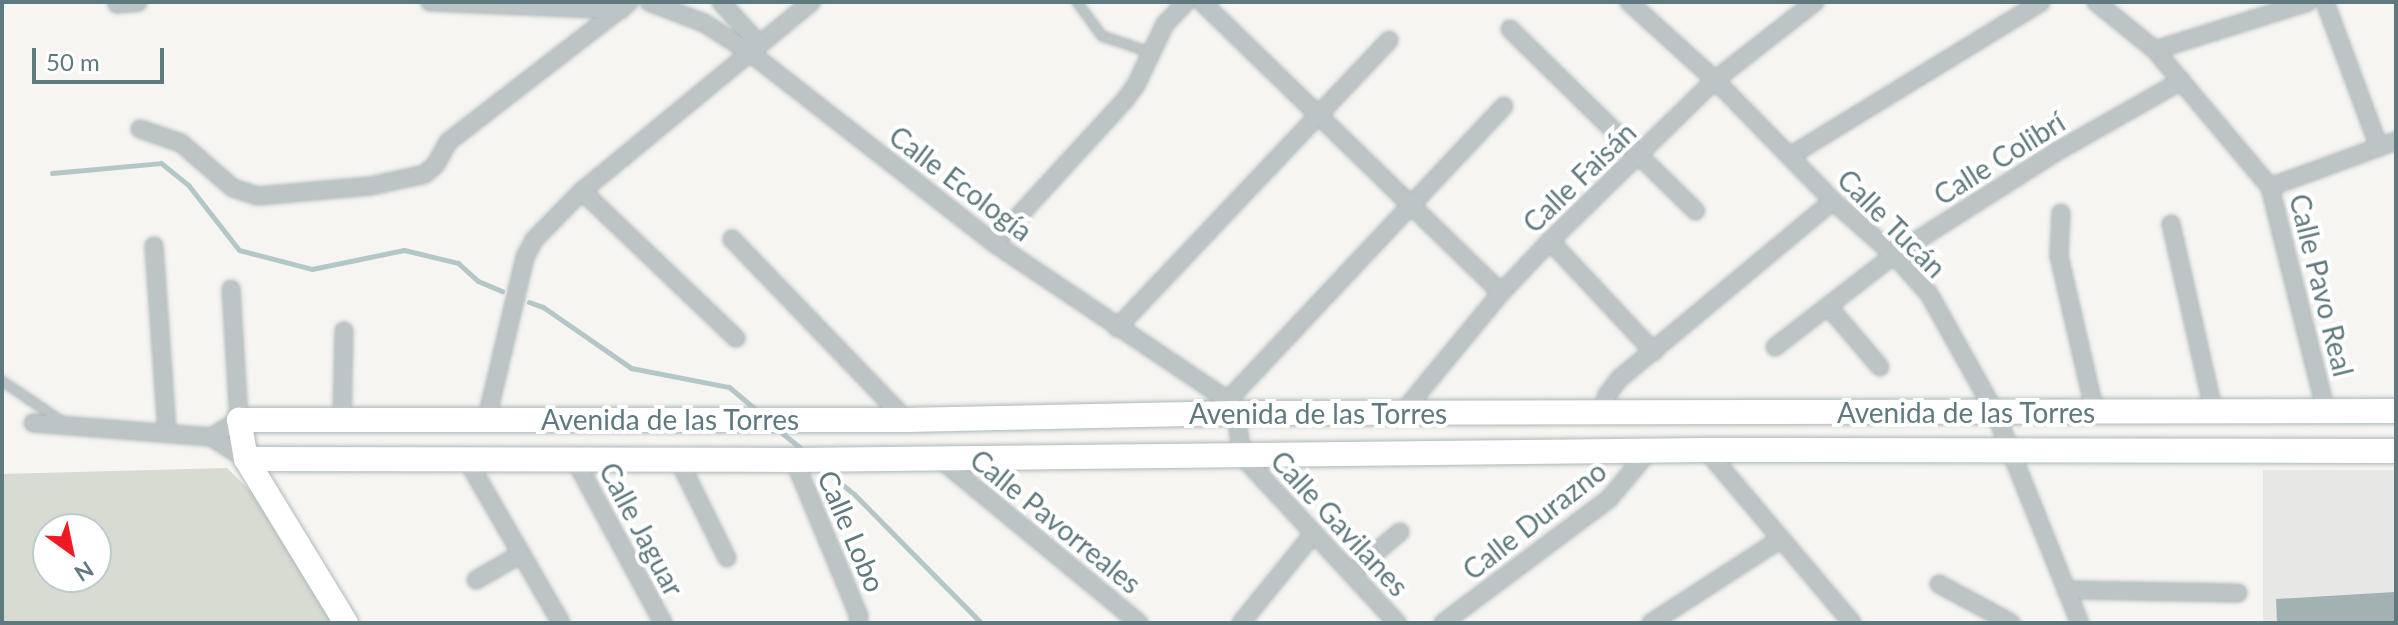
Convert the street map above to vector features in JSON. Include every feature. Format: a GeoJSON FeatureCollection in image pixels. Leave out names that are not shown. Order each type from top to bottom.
{"type":"FeatureCollection","features":[{"type":"Feature","properties":{"kind":"main road","name":"Avenida de las Torres"},"geometry":{"type":"LineString","coordinates":[[239,420],[906,420],[1232,406],[1402,413],[2396,411]]}},
{"type":"Feature","properties":{"kind":"main road"},"geometry":{"type":"LineString","coordinates":[[239,420],[246,459],[346,623]]}},
{"type":"Feature","properties":{"kind":"main road","name":"Avenida de las Torres"},"geometry":{"type":"LineString","coordinates":[[246,459],[679,461],[1706,450],[2396,451]]}},
{"type":"Feature","properties":{"kind":"street"},"geometry":{"type":"LineString","coordinates":[[117,4],[138,2]]}},
{"type":"Feature","properties":{"kind":"street"},"geometry":{"type":"LineString","coordinates":[[430,2],[625,6]]}},
{"type":"Feature","properties":{"kind":"street","name":"Calle Ecología"},"geometry":{"type":"LineString","coordinates":[[649,2],[704,23],[754,48],[994,243],[1232,406]]}},
{"type":"Feature","properties":{"kind":"street"},"geometry":{"type":"LineString","coordinates":[[721,2],[754,48]]}},
{"type":"Feature","properties":{"kind":"street"},"geometry":{"type":"LineString","coordinates":[[487,418],[525,257],[534,240],[582,191],[811,2]]}},
{"type":"Feature","properties":{"kind":"street"},"geometry":{"type":"LineString","coordinates":[[994,243],[1125,100],[1153,53],[1165,24],[1166,2]]}},
{"type":"Feature","properties":{"kind":"street"},"geometry":{"type":"LineString","coordinates":[[1165,24],[1186,2]]}},
{"type":"Feature","properties":{"kind":"street"},"geometry":{"type":"LineString","coordinates":[[1202,2],[1501,293]]}},
{"type":"Feature","properties":{"kind":"street","name":"Calle Tucán"},"geometry":{"type":"LineString","coordinates":[[1629,2],[1715,80],[1833,201],[1894,255],[1940,310],[1995,412],[2008,452],[2080,623]]}},
{"type":"Feature","properties":{"kind":"street","name":"Calle Faisán"},"geometry":{"type":"LineString","coordinates":[[1402,413],[1501,293],[1550,241],[1715,80],[1815,2]]}},
{"type":"Feature","properties":{"kind":"street"},"geometry":{"type":"LineString","coordinates":[[1790,156],[2041,2]]}},
{"type":"Feature","properties":{"kind":"street","name":"Calle Pavo Real"},"geometry":{"type":"LineString","coordinates":[[2096,2],[2155,50],[2270,187],[2326,411]]}},
{"type":"Feature","properties":{"kind":"street"},"geometry":{"type":"LineString","coordinates":[[2155,50],[2308,2]]}},
{"type":"Feature","properties":{"kind":"street"},"geometry":{"type":"LineString","coordinates":[[2325,2],[2379,147]]}},
{"type":"Feature","properties":{"kind":"street"},"geometry":{"type":"LineString","coordinates":[[140,129],[181,143],[233,188],[258,196],[371,186],[425,174],[436,164],[448,142],[625,6]]}},
{"type":"Feature","properties":{"kind":"street"},"geometry":{"type":"LineString","coordinates":[[1510,29],[1696,211]]}},
{"type":"Feature","properties":{"kind":"street"},"geometry":{"type":"LineString","coordinates":[[1117,328],[1389,40]]}},
{"type":"Feature","properties":{"kind":"street","name":"Calle Colibrí"},"geometry":{"type":"LineString","coordinates":[[1775,347],[1894,255],[2056,152],[2181,81]]}},
{"type":"Feature","properties":{"kind":"street"},"geometry":{"type":"LineString","coordinates":[[1232,406],[1410,202],[1504,106]]}},
{"type":"Feature","properties":{"kind":"street"},"geometry":{"type":"LineString","coordinates":[[2270,187],[2396,141]]}},
{"type":"Feature","properties":{"kind":"street"},"geometry":{"type":"LineString","coordinates":[[582,191],[736,338]]}},
{"type":"Feature","properties":{"kind":"street"},"geometry":{"type":"LineString","coordinates":[[1602,412],[1607,395],[1619,379],[1833,201]]}},
{"type":"Feature","properties":{"kind":"street"},"geometry":{"type":"LineString","coordinates":[[2061,213],[2059,256],[2095,412]]}},
{"type":"Feature","properties":{"kind":"street"},"geometry":{"type":"LineString","coordinates":[[2171,224],[2214,413]]}},
{"type":"Feature","properties":{"kind":"street"},"geometry":{"type":"LineString","coordinates":[[732,239],[906,420]]}},
{"type":"Feature","properties":{"kind":"street"},"geometry":{"type":"LineString","coordinates":[[1550,241],[1654,352]]}},
{"type":"Feature","properties":{"kind":"street"},"geometry":{"type":"LineString","coordinates":[[154,246],[167,434]]}},
{"type":"Feature","properties":{"kind":"street"},"geometry":{"type":"LineString","coordinates":[[211,437],[239,420],[231,289]]}},
{"type":"Feature","properties":{"kind":"street"},"geometry":{"type":"LineString","coordinates":[[1828,306],[1880,367]]}},
{"type":"Feature","properties":{"kind":"street"},"geometry":{"type":"LineString","coordinates":[[342,418],[344,331]]}},
{"type":"Feature","properties":{"kind":"street","name":"Calle Gavilanes"},"geometry":{"type":"LineString","coordinates":[[1232,406],[1242,456],[1395,622]]}},
{"type":"Feature","properties":{"kind":"street"},"geometry":{"type":"LineString","coordinates":[[33,423],[211,437],[246,459]]}},
{"type":"Feature","properties":{"kind":"street"},"geometry":{"type":"LineString","coordinates":[[1706,450],[1852,623]]}},
{"type":"Feature","properties":{"kind":"street","name":"Calle Durazno"},"geometry":{"type":"LineString","coordinates":[[1443,623],[1609,499],[1649,451]]}},
{"type":"Feature","properties":{"kind":"street","name":"Calle Pavorreales"},"geometry":{"type":"LineString","coordinates":[[940,459],[1139,623]]}},
{"type":"Feature","properties":{"kind":"street"},"geometry":{"type":"LineString","coordinates":[[467,460],[561,623]]}},
{"type":"Feature","properties":{"kind":"street","name":"Calle Jaguar"},"geometry":{"type":"LineString","coordinates":[[575,460],[663,623]]}},
{"type":"Feature","properties":{"kind":"street","name":"Calle Lobo"},"geometry":{"type":"LineString","coordinates":[[794,460],[859,616],[858,623]]}},
{"type":"Feature","properties":{"kind":"street"},"geometry":{"type":"LineString","coordinates":[[679,461],[727,558]]}},
{"type":"Feature","properties":{"kind":"street"},"geometry":{"type":"LineString","coordinates":[[1351,573],[1400,532]]}},
{"type":"Feature","properties":{"kind":"street"},"geometry":{"type":"LineString","coordinates":[[1241,623],[1314,533]]}},
{"type":"Feature","properties":{"kind":"street"},"geometry":{"type":"LineString","coordinates":[[1651,623],[1781,539]]}},
{"type":"Feature","properties":{"kind":"street"},"geometry":{"type":"LineString","coordinates":[[476,580],[521,554]]}},
{"type":"Feature","properties":{"kind":"street"},"geometry":{"type":"LineString","coordinates":[[1939,584],[2011,623]]}},
{"type":"Feature","properties":{"kind":"street"},"geometry":{"type":"LineString","coordinates":[[2066,590],[2238,593]]}},
{"type":"Feature","properties":{"kind":"lane"},"geometry":{"type":"LineString","coordinates":[[1077,2],[1102,36],[1153,53]]}},
{"type":"Feature","properties":{"kind":"lane"},"geometry":{"type":"LineString","coordinates":[[2,381],[64,424]]}},
{"type":"Feature","properties":{"kind":"shaded area"},"geometry":{"type":"Polygon","coordinates":[[[227,468],[292,532],[353,623],[2,623],[2,474],[227,468]]]}},
{"type":"Feature","properties":{"kind":"shaded area"},"geometry":{"type":"Polygon","coordinates":[[[2263,470],[2396,470],[2396,623],[2263,623],[2263,470]]]}},
{"type":"Feature","properties":{"kind":"building"},"geometry":{"type":"Polygon","coordinates":[[[2395,543],[2396,623],[2277,623],[2276,599],[2395,592],[2395,543]]]}},
{"type":"Feature","properties":{"kind":"waterway"},"geometry":{"type":"LineString","coordinates":[[52,173],[161,163],[189,186],[239,250],[312,269],[404,250],[458,263],[478,281],[502,291]]}},
{"type":"Feature","properties":{"kind":"waterway"},"geometry":{"type":"LineString","coordinates":[[529,302],[543,307],[631,368],[729,387],[756,410]]}},
{"type":"Feature","properties":{"kind":"waterway"},"geometry":{"type":"LineString","coordinates":[[777,429],[804,451]]}},
{"type":"Feature","properties":{"kind":"waterway"},"geometry":{"type":"LineString","coordinates":[[825,470],[854,494],[981,623]]}}]}
